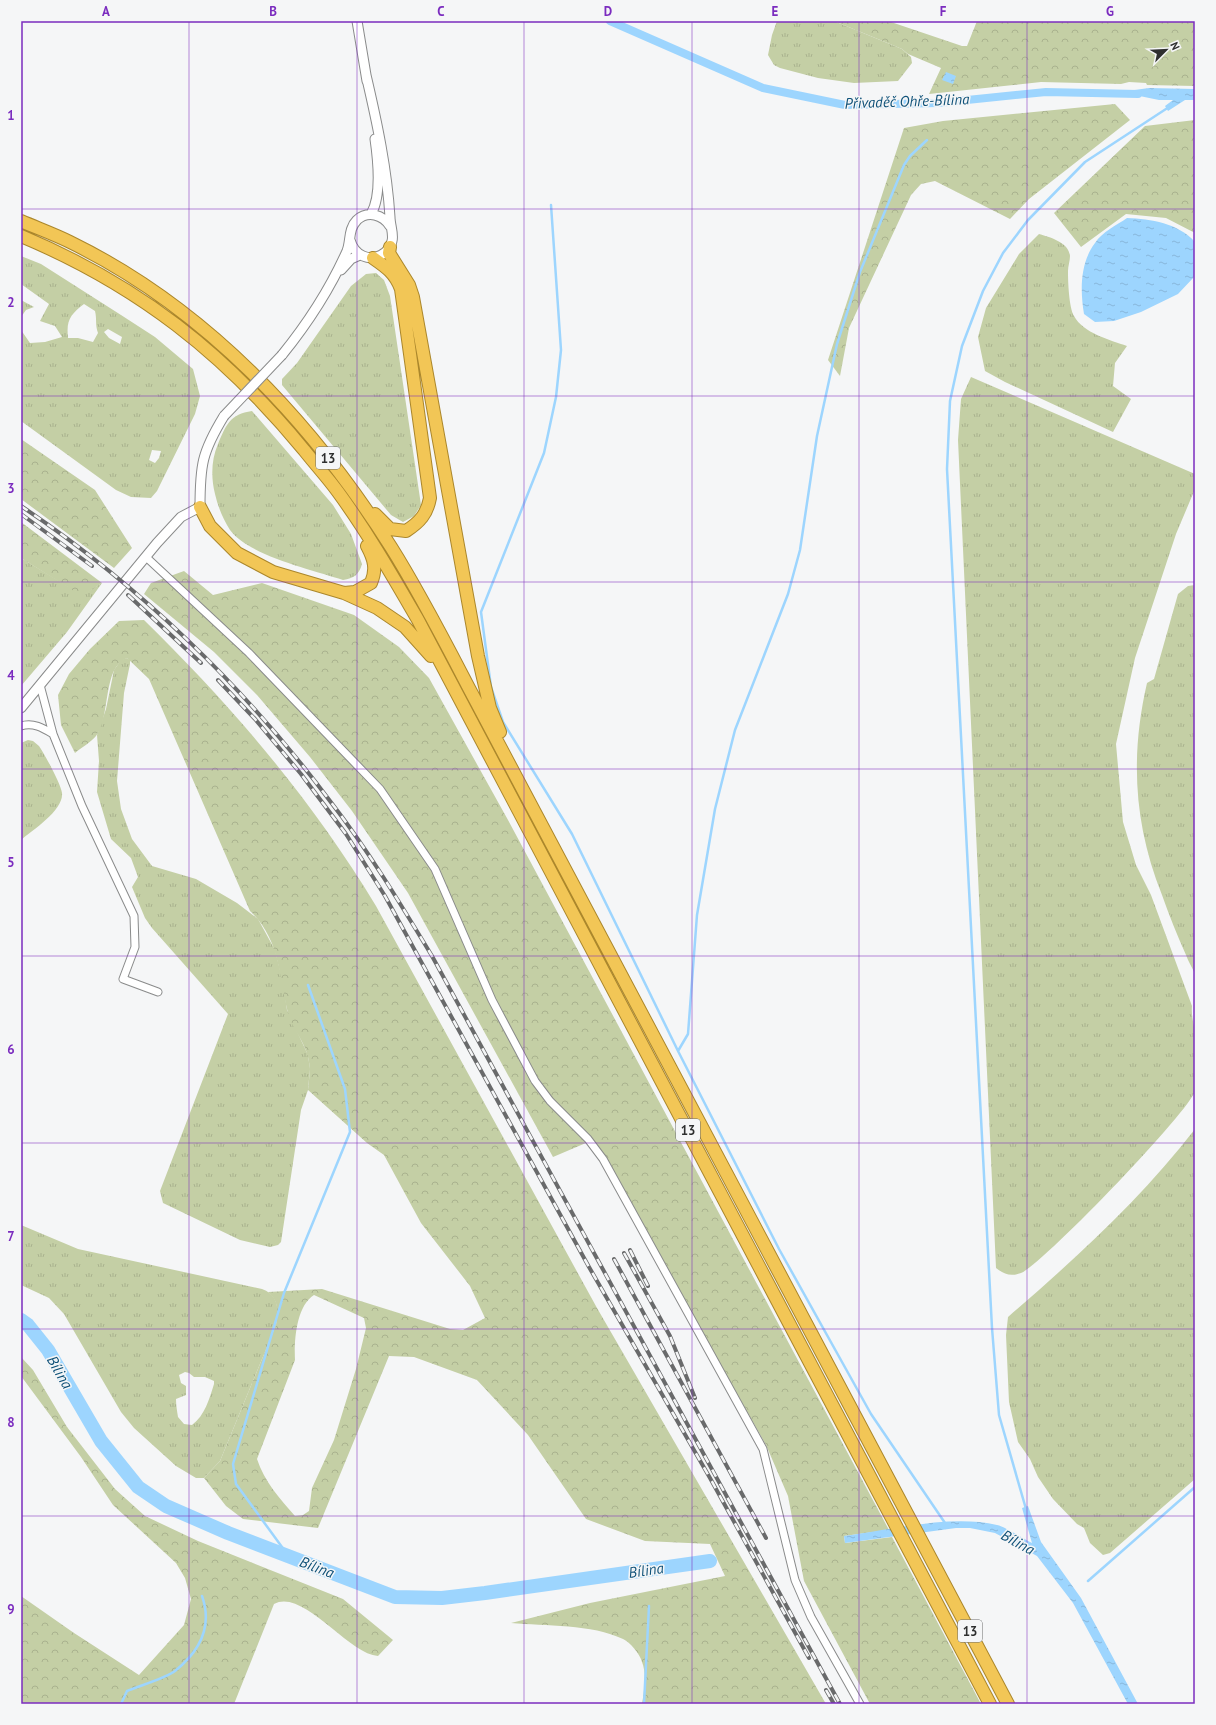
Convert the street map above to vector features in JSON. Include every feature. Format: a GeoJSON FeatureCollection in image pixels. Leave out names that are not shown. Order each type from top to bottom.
{"type":"FeatureCollection","features":[{"type":"Feature","properties":{"kind":"highway","name":"13"},"geometry":{"type":"LineString","coordinates":[[21,221],[70,242],[118,268],[164,298],[208,332],[255,375],[313,438],[347,482],[391,548],[429,613],[1008,1704]]}},
{"type":"Feature","properties":{"kind":"highway","name":"13"},"geometry":{"type":"LineString","coordinates":[[21,236],[63,254],[110,279],[156,308],[198,341],[237,376],[280,422],[338,492],[385,564],[450,681],[990,1704]]}},
{"type":"Feature","properties":{"kind":"highway"},"geometry":{"type":"LineString","coordinates":[[390,247],[389,253],[409,284],[413,297],[478,656],[490,708],[526,796]]}},
{"type":"Feature","properties":{"kind":"highway"},"geometry":{"type":"LineString","coordinates":[[347,482],[390,529],[406,531],[422,520],[428,509],[430,498],[401,289],[397,278],[391,271],[372,258]]}},
{"type":"Feature","properties":{"kind":"highway"},"geometry":{"type":"LineString","coordinates":[[338,492],[371,552],[375,567],[375,574],[371,583],[355,592],[344,593]]}},
{"type":"Feature","properties":{"kind":"highway"},"geometry":{"type":"LineString","coordinates":[[200,506],[210,526],[237,553],[273,572],[344,593],[377,608],[405,627],[426,649],[450,681]]}},
{"type":"Feature","properties":{"kind":"street"},"geometry":{"type":"LineString","coordinates":[[358,23],[378,176],[375,208],[370,214]]}},
{"type":"Feature","properties":{"kind":"street"},"geometry":{"type":"LineString","coordinates":[[350,240],[360,255],[372,258],[380,256],[390,247],[393,237],[390,226],[387,181],[366,75]]}},
{"type":"Feature","properties":{"kind":"street"},"geometry":{"type":"LineString","coordinates":[[21,708],[181,517],[200,506],[200,471],[208,441],[224,416],[282,355],[309,320],[336,275],[348,249],[350,233],[355,222],[365,215],[370,214],[380,216],[390,226]]}},
{"type":"Feature","properties":{"kind":"street"},"geometry":{"type":"LineString","coordinates":[[336,275],[351,259],[360,255]]}},
{"type":"Feature","properties":{"kind":"street"},"geometry":{"type":"LineString","coordinates":[[146,557],[249,653],[380,789],[435,869],[492,1000],[536,1082],[550,1101],[588,1139],[603,1159],[764,1449],[795,1580],[811,1617],[860,1704]]}},
{"type":"Feature","properties":{"kind":"street"},"geometry":{"type":"LineString","coordinates":[[40,685],[53,734],[82,806],[134,916],[135,948],[123,979],[158,992]]}},
{"type":"Feature","properties":{"kind":"street"},"geometry":{"type":"LineString","coordinates":[[21,726],[27,724],[40,727],[53,734]]}},
{"type":"Feature","properties":{"kind":"green space"},"geometry":{"type":"Polygon","coordinates":[[[777,21],[834,21],[902,49],[911,57],[912,63],[898,81],[854,83],[818,78],[780,68],[774,65],[768,55],[772,35],[777,21]]]}},
{"type":"Feature","properties":{"kind":"green space"},"geometry":{"type":"Polygon","coordinates":[[[834,21],[888,21],[962,46],[967,46],[977,21],[1195,21],[1195,86],[1147,85],[1146,83],[1129,82],[1121,84],[1041,82],[929,94],[941,68],[908,54],[902,49],[834,21]]]}},
{"type":"Feature","properties":{"kind":"green space"},"geometry":{"type":"Polygon","coordinates":[[[1115,104],[1130,120],[1029,199],[1010,219],[935,181],[921,184],[911,195],[849,328],[840,376],[828,360],[904,128],[943,121],[1115,104]]]}},
{"type":"Feature","properties":{"kind":"green space"},"geometry":{"type":"Polygon","coordinates":[[[1195,120],[1195,233],[1166,218],[1126,214],[1081,247],[1054,213],[1145,126],[1195,120]]]}},
{"type":"Feature","properties":{"kind":"green space"},"geometry":{"type":"Polygon","coordinates":[[[1039,234],[1058,241],[1069,251],[1068,276],[1070,301],[1072,312],[1078,322],[1098,335],[1127,346],[1115,363],[1113,386],[1131,399],[1113,432],[1005,382],[985,371],[978,337],[986,308],[1019,254],[1039,234]]]}},
{"type":"Feature","properties":{"kind":"green space"},"geometry":{"type":"Polygon","coordinates":[[[21,256],[41,264],[155,337],[193,369],[200,396],[195,414],[157,491],[151,498],[131,497],[116,490],[21,421],[21,330],[30,343],[45,342],[62,337],[55,326],[40,321],[49,304],[21,284],[21,256]],[[84,304],[70,318],[68,338],[78,338],[93,342],[98,333],[95,311],[84,304]],[[108,329],[104,332],[109,338],[120,344],[122,337],[108,329]],[[152,450],[149,460],[155,463],[159,458],[161,451],[152,450]]]}},
{"type":"Feature","properties":{"kind":"green space"},"geometry":{"type":"Polygon","coordinates":[[[376,273],[384,280],[390,296],[421,505],[414,516],[403,522],[391,515],[282,385],[282,379],[297,363],[351,286],[366,274],[376,273]]]}},
{"type":"Feature","properties":{"kind":"green space"},"geometry":{"type":"Polygon","coordinates":[[[21,300],[34,307],[26,310],[21,317],[21,300]]]}},
{"type":"Feature","properties":{"kind":"green space"},"geometry":{"type":"Polygon","coordinates":[[[971,377],[1195,474],[1195,489],[1176,534],[1135,658],[1116,744],[1123,822],[1136,865],[1151,895],[1192,1006],[1196,1045],[1195,1091],[1169,1127],[1084,1218],[1034,1264],[1021,1273],[1014,1275],[1010,1275],[996,1268],[958,440],[961,399],[971,377]]]}},
{"type":"Feature","properties":{"kind":"green space"},"geometry":{"type":"Polygon","coordinates":[[[252,411],[333,505],[351,534],[362,564],[358,573],[353,577],[343,580],[299,567],[266,555],[239,539],[230,530],[225,522],[215,494],[213,482],[212,475],[214,456],[226,426],[239,415],[252,411]]]}},
{"type":"Feature","properties":{"kind":"green space"},"geometry":{"type":"Polygon","coordinates":[[[21,439],[95,490],[132,548],[114,568],[21,499],[21,439]]]}},
{"type":"Feature","properties":{"kind":"green space"},"geometry":{"type":"Polygon","coordinates":[[[21,522],[102,583],[82,596],[21,558],[21,522]]]}},
{"type":"Feature","properties":{"kind":"green space"},"geometry":{"type":"Polygon","coordinates":[[[21,558],[82,595],[102,583],[67,632],[21,686],[21,558]]]}},
{"type":"Feature","properties":{"kind":"green space"},"geometry":{"type":"Polygon","coordinates":[[[184,571],[213,595],[262,583],[354,615],[399,647],[429,678],[508,820],[889,1530],[844,1536],[845,1543],[892,1537],[981,1704],[870,1704],[804,1581],[788,1496],[766,1445],[593,1140],[553,1157],[408,893],[352,811],[310,757],[257,695],[214,652],[144,594],[151,583],[184,571]]]}},
{"type":"Feature","properties":{"kind":"green space"},"geometry":{"type":"Polygon","coordinates":[[[1195,585],[1195,974],[1173,925],[1145,843],[1140,817],[1137,764],[1138,738],[1147,683],[1154,679],[1178,594],[1188,586],[1195,585]]]}},
{"type":"Feature","properties":{"kind":"green space"},"geometry":{"type":"Polygon","coordinates":[[[144,620],[209,686],[240,721],[298,792],[351,867],[376,906],[597,1308],[826,1704],[642,1704],[645,1683],[644,1667],[632,1645],[623,1639],[611,1634],[583,1628],[511,1623],[590,1603],[725,1576],[710,1544],[645,1541],[586,1519],[528,1435],[477,1380],[414,1357],[389,1356],[318,1528],[243,1519],[226,1506],[204,1478],[220,1461],[276,1325],[277,1307],[272,1295],[268,1292],[322,1289],[450,1329],[463,1330],[485,1318],[470,1286],[421,1223],[384,1155],[367,1143],[308,1090],[310,1069],[308,1057],[289,1015],[276,957],[267,933],[250,911],[149,679],[127,658],[119,663],[114,671],[110,682],[101,728],[89,743],[75,753],[61,725],[58,695],[69,674],[90,649],[119,621],[144,620]],[[314,1295],[303,1307],[297,1325],[295,1360],[257,1459],[268,1482],[295,1516],[303,1515],[309,1511],[312,1488],[334,1440],[356,1369],[366,1328],[364,1318],[314,1295]]]}},
{"type":"Feature","properties":{"kind":"green space"},"geometry":{"type":"Polygon","coordinates":[[[127,658],[130,660],[130,664],[124,693],[117,781],[121,809],[132,839],[152,866],[196,879],[237,903],[258,919],[275,950],[283,982],[287,1010],[308,1055],[310,1069],[308,1090],[301,1110],[281,1242],[278,1245],[270,1247],[240,1240],[163,1203],[160,1191],[228,1014],[152,928],[145,918],[132,887],[138,877],[131,858],[111,839],[97,792],[99,761],[97,735],[106,709],[114,670],[121,660],[127,658]]]}},
{"type":"Feature","properties":{"kind":"green space"},"geometry":{"type":"Polygon","coordinates":[[[28,740],[33,741],[39,746],[49,762],[62,793],[58,806],[53,813],[21,840],[21,743],[28,740]]]}},
{"type":"Feature","properties":{"kind":"green space"},"geometry":{"type":"Polygon","coordinates":[[[1195,1129],[1195,1479],[1110,1553],[1103,1555],[1090,1543],[1084,1528],[1077,1524],[1053,1499],[1038,1477],[1030,1459],[1018,1442],[1009,1402],[1006,1335],[1008,1317],[1058,1273],[1130,1204],[1195,1129]]]}},
{"type":"Feature","properties":{"kind":"green space"},"geometry":{"type":"Polygon","coordinates":[[[21,1225],[78,1249],[262,1289],[272,1295],[275,1299],[277,1309],[276,1325],[220,1461],[204,1478],[196,1478],[176,1466],[134,1428],[121,1412],[64,1314],[49,1298],[21,1285],[21,1225]],[[185,1372],[179,1375],[181,1383],[186,1386],[186,1395],[176,1399],[176,1404],[178,1417],[184,1424],[192,1425],[200,1417],[206,1407],[214,1381],[205,1377],[194,1377],[185,1372]]]}},
{"type":"Feature","properties":{"kind":"green space"},"geometry":{"type":"Polygon","coordinates":[[[21,1357],[33,1370],[67,1427],[115,1489],[145,1516],[198,1541],[343,1599],[393,1640],[378,1656],[366,1653],[353,1645],[312,1613],[298,1605],[286,1602],[274,1604],[234,1704],[21,1704],[21,1596],[74,1633],[139,1675],[184,1625],[191,1599],[185,1578],[176,1563],[113,1505],[81,1457],[21,1376],[21,1357]]]}},
{"type":"Feature","properties":{"kind":"water"},"geometry":{"type":"Polygon","coordinates":[[[946,72],[956,76],[953,84],[942,80],[946,72]]]}},
{"type":"Feature","properties":{"kind":"water"},"geometry":{"type":"Polygon","coordinates":[[[1149,88],[1195,89],[1195,100],[1185,100],[1168,111],[1165,106],[1173,100],[1159,100],[1120,92],[1149,88]]]}},
{"type":"Feature","properties":{"kind":"water"},"geometry":{"type":"Polygon","coordinates":[[[1127,218],[1164,223],[1181,230],[1195,242],[1195,276],[1178,294],[1141,312],[1114,321],[1095,322],[1084,314],[1082,277],[1086,259],[1098,239],[1127,218]]]}},
{"type":"Feature","properties":{"kind":"water"},"geometry":{"type":"Polygon","coordinates":[[[1028,1506],[1041,1542],[1081,1598],[1138,1704],[1128,1704],[1073,1603],[1037,1556],[995,1533],[970,1528],[956,1528],[845,1543],[844,1536],[921,1524],[960,1521],[997,1525],[1032,1543],[1022,1508],[1028,1506]]]}},
{"type":"Feature","properties":{"kind":"waterway","name":"Přivaděč Ohře-Bílina"},"geometry":{"type":"LineString","coordinates":[[610,21],[763,88],[845,105],[938,103],[1046,92],[1138,94]]}},
{"type":"Feature","properties":{"kind":"waterway"},"geometry":{"type":"LineString","coordinates":[[1026,1509],[999,1415],[992,1328],[947,469],[950,401],[962,346],[983,291],[1003,253],[1028,220],[1085,162],[1169,107]]}},
{"type":"Feature","properties":{"kind":"waterway"},"geometry":{"type":"LineString","coordinates":[[927,140],[910,156],[904,165],[860,272],[837,344],[817,436],[800,550],[788,594],[735,730],[715,809],[697,915],[688,1034],[678,1051],[779,1249],[871,1414],[945,1523]]}},
{"type":"Feature","properties":{"kind":"waterway"},"geometry":{"type":"LineString","coordinates":[[551,205],[561,350],[556,397],[544,453],[481,612],[491,687],[503,722],[572,834],[678,1051]]}},
{"type":"Feature","properties":{"kind":"waterway"},"geometry":{"type":"LineString","coordinates":[[290,1558],[236,1484],[233,1464],[284,1293],[350,1132],[345,1089],[308,985]]}},
{"type":"Feature","properties":{"kind":"waterway","name":"Bílina"},"geometry":{"type":"LineString","coordinates":[[21,1320],[28,1325],[48,1350],[101,1441],[138,1487],[166,1506],[228,1533],[395,1597],[442,1598],[710,1561]]}},
{"type":"Feature","properties":{"kind":"waterway"},"geometry":{"type":"LineString","coordinates":[[1088,1581],[1195,1487]]}},
{"type":"Feature","properties":{"kind":"waterway"},"geometry":{"type":"LineString","coordinates":[[121,1704],[127,1691],[171,1674],[191,1655],[202,1638],[205,1628],[205,1607],[202,1596]]}},
{"type":"Feature","properties":{"kind":"waterway"},"geometry":{"type":"LineString","coordinates":[[644,1704],[649,1606]]}},
{"type":"Feature","properties":{"kind":"railway"},"geometry":{"type":"LineString","coordinates":[[21,506],[107,569],[188,640],[226,678],[297,759],[330,801],[371,858],[432,956],[840,1704]]}},
{"type":"Feature","properties":{"kind":"railway"},"geometry":{"type":"LineString","coordinates":[[21,514],[92,566]]}},
{"type":"Feature","properties":{"kind":"railway"},"geometry":{"type":"LineString","coordinates":[[128,595],[201,663]]}},
{"type":"Feature","properties":{"kind":"railway"},"geometry":{"type":"LineString","coordinates":[[218,680],[255,719],[301,774],[346,834],[385,896],[589,1267],[710,1478],[809,1658]]}},
{"type":"Feature","properties":{"kind":"railway"},"geometry":{"type":"LineString","coordinates":[[630,1250],[648,1286]]}},
{"type":"Feature","properties":{"kind":"railway"},"geometry":{"type":"LineString","coordinates":[[624,1253],[670,1336],[695,1398]]}},
{"type":"Feature","properties":{"kind":"railway"},"geometry":{"type":"LineString","coordinates":[[614,1259],[766,1538]]}},
{"type":"Feature","properties":{"kind":"railway"},"geometry":{"type":"LineString","coordinates":[[826,1690],[834,1704]]}}]}
